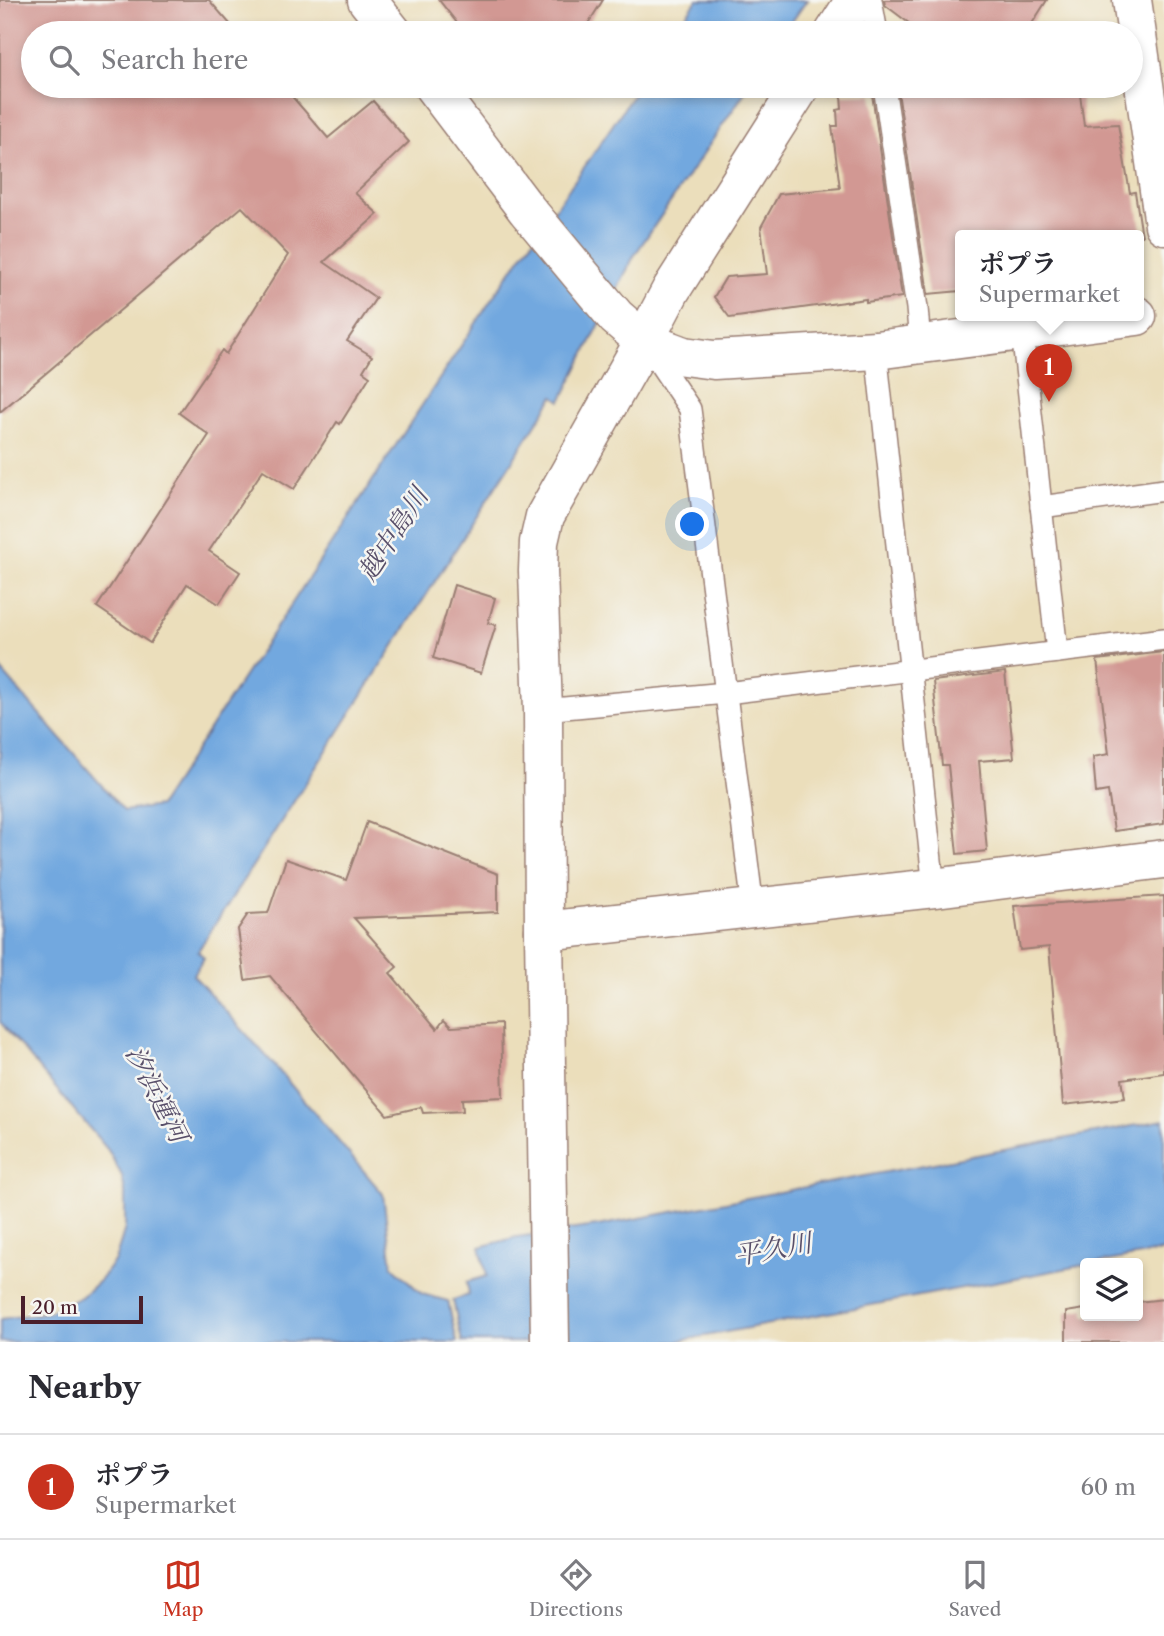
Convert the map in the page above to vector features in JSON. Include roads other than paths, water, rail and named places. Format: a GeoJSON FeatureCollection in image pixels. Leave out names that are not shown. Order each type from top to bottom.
{"type":"FeatureCollection","features":[{"type":"Feature","properties":{"kind":"street"},"geometry":{"type":"LineString","coordinates":[[367,0],[384,21]]}},
{"type":"Feature","properties":{"kind":"street"},"geometry":{"type":"LineString","coordinates":[[842,21],[855,0]]}},
{"type":"Feature","properties":{"kind":"street"},"geometry":{"type":"LineString","coordinates":[[1132,0],[1135,21]]}},
{"type":"Feature","properties":{"kind":"street"},"geometry":{"type":"LineString","coordinates":[[1143,77],[1164,225]]}},
{"type":"Feature","properties":{"kind":"street"},"geometry":{"type":"LineString","coordinates":[[442,98],[527,209],[630,329],[684,356],[714,360],[876,350],[1099,321]]}},
{"type":"Feature","properties":{"kind":"street"},"geometry":{"type":"LineString","coordinates":[[550,1342],[539,542],[545,516],[630,329],[671,290],[793,98]]}},
{"type":"Feature","properties":{"kind":"street"},"geometry":{"type":"LineString","coordinates":[[1144,315],[1164,313]]}},
{"type":"Feature","properties":{"kind":"street"},"geometry":{"type":"LineString","coordinates":[[544,931],[934,888],[1164,859]]}},
{"type":"Feature","properties":{"kind":"lane"},"geometry":{"type":"LineString","coordinates":[[870,0],[874,21]]}},
{"type":"Feature","properties":{"kind":"lane"},"geometry":{"type":"LineString","coordinates":[[886,98],[920,343]]}},
{"type":"Feature","properties":{"kind":"lane"},"geometry":{"type":"LineString","coordinates":[[630,329],[690,409],[752,908]]}},
{"type":"Feature","properties":{"kind":"lane"},"geometry":{"type":"LineString","coordinates":[[1022,331],[1057,652]]}},
{"type":"Feature","properties":{"kind":"lane"},"geometry":{"type":"LineString","coordinates":[[876,350],[934,888]]}},
{"type":"Feature","properties":{"kind":"lane"},"geometry":{"type":"LineString","coordinates":[[1041,507],[1164,490]]}},
{"type":"Feature","properties":{"kind":"lane"},"geometry":{"type":"LineString","coordinates":[[543,710],[726,693],[1164,639]]}},
{"type":"Feature","properties":{"kind":"water"},"geometry":{"type":"Polygon","coordinates":[[[697,0],[807,0],[792,21],[682,21],[697,0]]]}},
{"type":"Feature","properties":{"kind":"water"},"geometry":{"type":"Polygon","coordinates":[[[631,98],[741,98],[634,256],[561,401],[554,396],[198,951],[204,958],[193,975],[269,1059],[383,1194],[392,1266],[422,1294],[448,1301],[457,1342],[0,1342],[0,1319],[49,1312],[81,1297],[100,1280],[115,1260],[125,1228],[125,1192],[122,1176],[108,1150],[0,1022],[0,669],[124,811],[159,806],[499,288],[631,98]]]}},
{"type":"Feature","properties":{"kind":"water","name":"平久川"},"geometry":{"type":"Polygon","coordinates":[[[1164,1120],[1164,1251],[1125,1258],[1080,1258],[1080,1266],[673,1342],[462,1342],[453,1300],[469,1295],[467,1282],[487,1276],[480,1247],[517,1237],[597,1226],[1164,1120]]]}},
{"type":"Feature","properties":{"kind":"place","name":"ポプラ"},"geometry":{"type":"Point","coordinates":[1049,402]}},
{"type":"Feature","properties":{"kind":"water label","name":"越中島川"},"geometry":{"type":"Point","coordinates":[393,534]}},
{"type":"Feature","properties":{"kind":"water label","name":"汐浜運河"},"geometry":{"type":"Point","coordinates":[157,1094]}}]}
